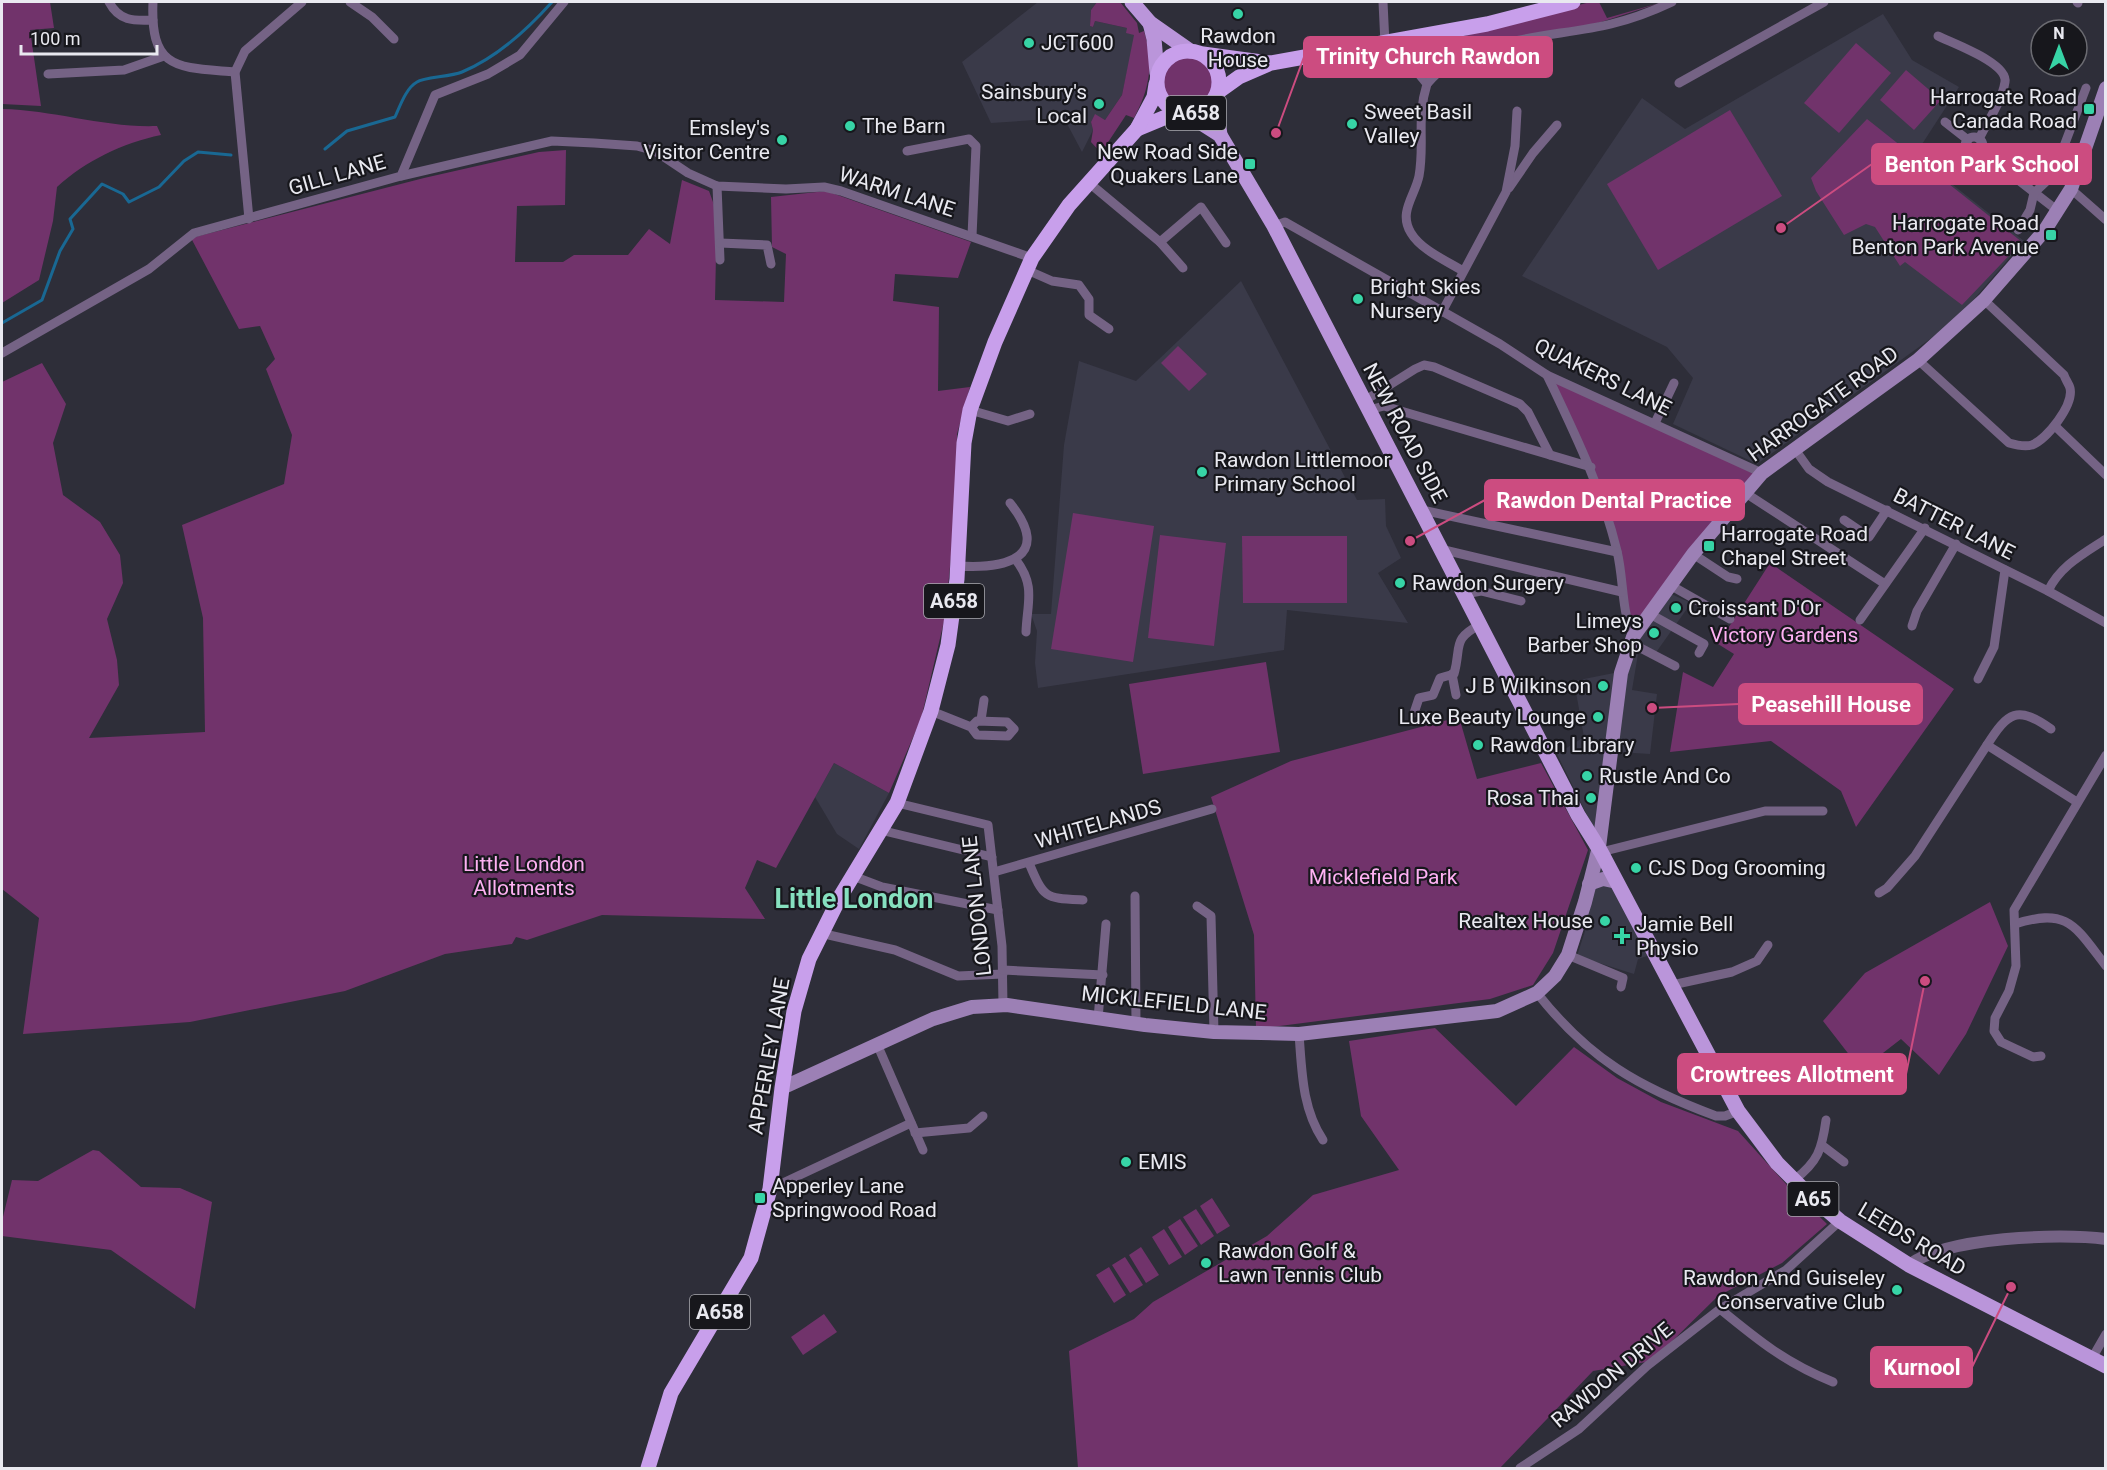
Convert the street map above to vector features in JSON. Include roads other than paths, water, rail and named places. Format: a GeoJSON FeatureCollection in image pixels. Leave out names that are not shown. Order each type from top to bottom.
{"type":"FeatureCollection","features":[{"type":"Feature","properties":{"kind":"highway","name":"A658"},"geometry":{"type":"LineString","coordinates":[[1271,63],[1195,52],[1170,56],[1157,78],[1162,102],[1182,113],[1205,109],[1216,95],[1239,77],[1271,63],[1487,24],[1573,2]]}},
{"type":"Feature","properties":{"kind":"highway","name":"A658"},"geometry":{"type":"LineString","coordinates":[[1195,52],[1217,70],[1216,95]]}},
{"type":"Feature","properties":{"kind":"highway","name":"APPERLEY LANE"},"geometry":{"type":"LineString","coordinates":[[648,1468],[671,1393],[751,1258],[770,1189],[779,1107],[801,984],[820,933],[897,803],[931,711],[948,645],[958,566],[964,443],[970,410],[995,342],[1029,264],[1069,205],[1137,129],[1154,97],[1157,78]]}},
{"type":"Feature","properties":{"kind":"highway","name":"APPERLEY LANE"},"geometry":{"type":"LineString","coordinates":[[1137,129],[1182,113]]}},
{"type":"Feature","properties":{"kind":"main road"},"geometry":{"type":"LineString","coordinates":[[1132,2],[1150,23],[1195,52]]}},
{"type":"Feature","properties":{"kind":"main road"},"geometry":{"type":"LineString","coordinates":[[1150,23],[1154,39],[1157,78]]}},
{"type":"Feature","properties":{"kind":"main road","name":"NEW ROAD SIDE"},"geometry":{"type":"LineString","coordinates":[[1216,95],[1220,135],[1274,226],[1578,814],[1600,849]]}},
{"type":"Feature","properties":{"kind":"main road","name":"HARROGATE ROAD"},"geometry":{"type":"LineString","coordinates":[[1600,849],[1618,694],[1632,640],[1693,554],[1762,473],[1918,360],[1984,300],[2045,230],[2071,189],[2104,96]]}},
{"type":"Feature","properties":{"kind":"main road","name":"NEW ROAD SIDE"},"geometry":{"type":"LineString","coordinates":[[1182,113],[1220,135]]}},
{"type":"Feature","properties":{"kind":"main road","name":"LEEDS ROAD"},"geometry":{"type":"LineString","coordinates":[[1600,849],[1738,1111],[1794,1180],[1840,1221],[1909,1265],[2098,1363]]}},
{"type":"Feature","properties":{"kind":"main road","name":"MICKLEFIELD LANE"},"geometry":{"type":"LineString","coordinates":[[782,1088],[952,1012],[1003,1005],[1136,1024],[1214,1032],[1299,1034],[1497,1011],[1537,993],[1555,976],[1568,955],[1600,849]]}},
{"type":"Feature","properties":{"kind":"main road"},"geometry":{"type":"LineString","coordinates":[[1589,884],[1603,879],[1617,882]]}},
{"type":"Feature","properties":{"kind":"main road","name":"MICKLEFIELD LANE"},"geometry":{"type":"LineString","coordinates":[[779,1107],[800,1080]]}},
{"type":"Feature","properties":{"kind":"street"},"geometry":{"type":"LineString","coordinates":[[109,2],[114,10],[126,20],[153,20]]}},
{"type":"Feature","properties":{"kind":"street"},"geometry":{"type":"LineString","coordinates":[[153,2],[156,41],[164,56],[182,68],[235,72]]}},
{"type":"Feature","properties":{"kind":"street"},"geometry":{"type":"LineString","coordinates":[[249,219],[235,72],[245,51],[302,2]]}},
{"type":"Feature","properties":{"kind":"street"},"geometry":{"type":"LineString","coordinates":[[350,2],[372,17],[394,39]]}},
{"type":"Feature","properties":{"kind":"street","name":"GILL LANE"},"geometry":{"type":"LineString","coordinates":[[2,353],[149,269],[194,233],[401,176],[435,95],[488,74],[520,55],[564,2]]}},
{"type":"Feature","properties":{"kind":"street"},"geometry":{"type":"LineString","coordinates":[[1383,2],[1385,44]]}},
{"type":"Feature","properties":{"kind":"street"},"geometry":{"type":"LineString","coordinates":[[1464,271],[1418,242],[1410,232],[1407,203],[1419,179],[1420,114],[1427,84],[1443,67],[1478,50],[1612,24],[1672,2]]}},
{"type":"Feature","properties":{"kind":"street"},"geometry":{"type":"LineString","coordinates":[[1679,83],[1824,2]]}},
{"type":"Feature","properties":{"kind":"street"},"geometry":{"type":"LineString","coordinates":[[1938,36],[1997,65],[2004,74],[2004,85],[1979,139]]}},
{"type":"Feature","properties":{"kind":"street"},"geometry":{"type":"LineString","coordinates":[[1409,39],[1418,73],[1427,84]]}},
{"type":"Feature","properties":{"kind":"street"},"geometry":{"type":"LineString","coordinates":[[48,74],[124,70],[164,56]]}},
{"type":"Feature","properties":{"kind":"street"},"geometry":{"type":"LineString","coordinates":[[2018,230],[2030,210],[2034,193],[2053,176],[2086,88]]}},
{"type":"Feature","properties":{"kind":"street"},"geometry":{"type":"LineString","coordinates":[[1506,192],[1515,146],[1517,111]]}},
{"type":"Feature","properties":{"kind":"street"},"geometry":{"type":"LineString","coordinates":[[1945,122],[1968,140]]}},
{"type":"Feature","properties":{"kind":"street"},"geometry":{"type":"LineString","coordinates":[[1442,312],[1506,192],[1533,153],[1557,125]]}},
{"type":"Feature","properties":{"kind":"street"},"geometry":{"type":"LineString","coordinates":[[1974,137],[1979,139],[1983,144],[1981,151],[1975,154],[1969,153],[1965,146],[1968,140],[1974,137]]}},
{"type":"Feature","properties":{"kind":"street"},"geometry":{"type":"LineString","coordinates":[[907,151],[969,139],[976,146],[972,237]]}},
{"type":"Feature","properties":{"kind":"street","name":"WARM LANE"},"geometry":{"type":"LineString","coordinates":[[401,176],[552,141],[637,146],[655,151],[688,172],[717,186],[764,189],[824,187],[972,237],[1029,264],[1052,281],[1079,285],[1089,299],[1089,315],[1109,329]]}},
{"type":"Feature","properties":{"kind":"street"},"geometry":{"type":"LineString","coordinates":[[1981,151],[2058,211]]}},
{"type":"Feature","properties":{"kind":"street"},"geometry":{"type":"LineString","coordinates":[[1948,179],[1969,153]]}},
{"type":"Feature","properties":{"kind":"street"},"geometry":{"type":"LineString","coordinates":[[1088,182],[1160,242],[1183,268]]}},
{"type":"Feature","properties":{"kind":"street"},"geometry":{"type":"LineString","coordinates":[[717,186],[720,260]]}},
{"type":"Feature","properties":{"kind":"street"},"geometry":{"type":"LineString","coordinates":[[2071,189],[2106,220]]}},
{"type":"Feature","properties":{"kind":"street"},"geometry":{"type":"LineString","coordinates":[[1160,242],[1201,207],[1226,243]]}},
{"type":"Feature","properties":{"kind":"street","name":"QUAKERS LANE"},"geometry":{"type":"LineString","coordinates":[[1274,226],[1285,222],[1547,375],[1762,473]]}},
{"type":"Feature","properties":{"kind":"street"},"geometry":{"type":"LineString","coordinates":[[720,243],[767,246],[771,264]]}},
{"type":"Feature","properties":{"kind":"street"},"geometry":{"type":"LineString","coordinates":[[1918,360],[2008,443],[2020,446],[2033,444],[2055,426],[2069,401],[2070,389],[2064,375],[1984,300]]}},
{"type":"Feature","properties":{"kind":"street"},"geometry":{"type":"LineString","coordinates":[[1366,405],[1424,365],[1520,404],[1534,424],[1550,455]]}},
{"type":"Feature","properties":{"kind":"street"},"geometry":{"type":"LineString","coordinates":[[1547,375],[1591,467],[1617,552],[1626,620],[1632,640],[1675,666]]}},
{"type":"Feature","properties":{"kind":"street"},"geometry":{"type":"LineString","coordinates":[[1655,423],[1674,382]]}},
{"type":"Feature","properties":{"kind":"street"},"geometry":{"type":"LineString","coordinates":[[1366,405],[1384,406],[1591,467]]}},
{"type":"Feature","properties":{"kind":"street"},"geometry":{"type":"LineString","coordinates":[[970,410],[1008,421],[1029,414]]}},
{"type":"Feature","properties":{"kind":"street"},"geometry":{"type":"LineString","coordinates":[[2055,426],[2106,475]]}},
{"type":"Feature","properties":{"kind":"street","name":"BATTER LANE"},"geometry":{"type":"LineString","coordinates":[[1794,448],[1809,468],[1828,482],[1925,528],[2106,623]]}},
{"type":"Feature","properties":{"kind":"street"},"geometry":{"type":"LineString","coordinates":[[1744,492],[1885,584]]}},
{"type":"Feature","properties":{"kind":"street"},"geometry":{"type":"LineString","coordinates":[[958,566],[987,568],[1003,566],[1016,560],[1023,550],[1025,530],[1022,519],[1010,503]]}},
{"type":"Feature","properties":{"kind":"street"},"geometry":{"type":"LineString","coordinates":[[1422,510],[1617,552]]}},
{"type":"Feature","properties":{"kind":"street"},"geometry":{"type":"LineString","coordinates":[[1844,520],[1869,537],[1887,510]]}},
{"type":"Feature","properties":{"kind":"street"},"geometry":{"type":"LineString","coordinates":[[1860,620],[1925,528]]}},
{"type":"Feature","properties":{"kind":"street"},"geometry":{"type":"LineString","coordinates":[[2048,591],[2055,576],[2064,567],[2106,539]]}},
{"type":"Feature","properties":{"kind":"street"},"geometry":{"type":"LineString","coordinates":[[1912,626],[1917,611],[1956,544]]}},
{"type":"Feature","properties":{"kind":"street"},"geometry":{"type":"LineString","coordinates":[[1440,549],[1622,592]]}},
{"type":"Feature","properties":{"kind":"street"},"geometry":{"type":"LineString","coordinates":[[1693,554],[1728,577],[1737,579]]}},
{"type":"Feature","properties":{"kind":"street"},"geometry":{"type":"LineString","coordinates":[[1016,560],[1025,573],[1031,596],[1026,632]]}},
{"type":"Feature","properties":{"kind":"street"},"geometry":{"type":"LineString","coordinates":[[1978,679],[1994,647],[2005,570]]}},
{"type":"Feature","properties":{"kind":"street"},"geometry":{"type":"LineString","coordinates":[[1670,585],[1730,620]]}},
{"type":"Feature","properties":{"kind":"street"},"geometry":{"type":"LineString","coordinates":[[1465,594],[1481,591],[1521,601]]}},
{"type":"Feature","properties":{"kind":"street"},"geometry":{"type":"LineString","coordinates":[[1650,614],[1704,644],[1699,654]]}},
{"type":"Feature","properties":{"kind":"street"},"geometry":{"type":"LineString","coordinates":[[1456,695],[1452,674],[1458,658],[1458,641],[1464,633],[1481,624]]}},
{"type":"Feature","properties":{"kind":"street"},"geometry":{"type":"LineString","coordinates":[[1414,714],[1419,698],[1432,695],[1440,678],[1452,674]]}},
{"type":"Feature","properties":{"kind":"street"},"geometry":{"type":"LineString","coordinates":[[981,720],[984,700]]}},
{"type":"Feature","properties":{"kind":"street"},"geometry":{"type":"LineString","coordinates":[[931,711],[971,727],[977,735],[1008,736],[1013,732],[1013,726],[1007,722],[981,720],[974,722],[971,727]]}},
{"type":"Feature","properties":{"kind":"street"},"geometry":{"type":"LineString","coordinates":[[1879,893],[1887,888],[1915,856],[2001,724],[2009,717],[2021,713],[2034,717],[2051,729]]}},
{"type":"Feature","properties":{"kind":"street"},"geometry":{"type":"LineString","coordinates":[[1988,745],[2077,802]]}},
{"type":"Feature","properties":{"kind":"street"},"geometry":{"type":"LineString","coordinates":[[2040,1056],[2033,1057],[2001,1042],[1994,1031],[1995,1018],[2008,992],[2016,966],[2014,910],[2106,755]]}},
{"type":"Feature","properties":{"kind":"street","name":"LONDON LANE"},"geometry":{"type":"LineString","coordinates":[[897,803],[988,825],[998,910],[1003,1005]]}},
{"type":"Feature","properties":{"kind":"street","name":"WHITELANDS"},"geometry":{"type":"LineString","coordinates":[[993,872],[1212,809]]}},
{"type":"Feature","properties":{"kind":"street"},"geometry":{"type":"LineString","coordinates":[[1600,849],[1765,811],[1823,811]]}},
{"type":"Feature","properties":{"kind":"street"},"geometry":{"type":"LineString","coordinates":[[880,830],[992,857]]}},
{"type":"Feature","properties":{"kind":"street"},"geometry":{"type":"LineString","coordinates":[[1029,863],[1041,890],[1054,898],[1083,900]]}},
{"type":"Feature","properties":{"kind":"street"},"geometry":{"type":"LineString","coordinates":[[853,876],[882,887],[998,910]]}},
{"type":"Feature","properties":{"kind":"street"},"geometry":{"type":"LineString","coordinates":[[1135,897],[1136,1024]]}},
{"type":"Feature","properties":{"kind":"street"},"geometry":{"type":"LineString","coordinates":[[1197,906],[1211,916],[1214,1032]]}},
{"type":"Feature","properties":{"kind":"street"},"geometry":{"type":"LineString","coordinates":[[2015,924],[2035,918],[2059,917],[2075,929],[2105,965]]}},
{"type":"Feature","properties":{"kind":"street"},"geometry":{"type":"LineString","coordinates":[[1098,1019],[1106,924]]}},
{"type":"Feature","properties":{"kind":"street"},"geometry":{"type":"LineString","coordinates":[[820,933],[895,950],[958,976],[1003,972],[1102,975]]}},
{"type":"Feature","properties":{"kind":"street"},"geometry":{"type":"LineString","coordinates":[[1672,985],[1732,972],[1749,965],[1757,961],[1768,945]]}},
{"type":"Feature","properties":{"kind":"street"},"geometry":{"type":"LineString","coordinates":[[1568,955],[1623,978],[1621,987]]}},
{"type":"Feature","properties":{"kind":"street"},"geometry":{"type":"LineString","coordinates":[[1537,993],[1584,1046],[1620,1071],[1660,1093],[1716,1116],[1732,1115],[1738,1111]]}},
{"type":"Feature","properties":{"kind":"street"},"geometry":{"type":"LineString","coordinates":[[1299,1034],[1307,1106],[1312,1123],[1323,1140]]}},
{"type":"Feature","properties":{"kind":"street"},"geometry":{"type":"LineString","coordinates":[[877,1044],[923,1150]]}},
{"type":"Feature","properties":{"kind":"street"},"geometry":{"type":"LineString","coordinates":[[770,1189],[913,1128],[969,1128],[983,1116]]}},
{"type":"Feature","properties":{"kind":"street"},"geometry":{"type":"LineString","coordinates":[[1794,1180],[1809,1168],[1823,1146],[1826,1120]]}},
{"type":"Feature","properties":{"kind":"street"},"geometry":{"type":"LineString","coordinates":[[1823,1146],[1844,1162]]}},
{"type":"Feature","properties":{"kind":"street","name":"RAWDON DRIVE"},"geometry":{"type":"LineString","coordinates":[[1520,1468],[1579,1429],[1647,1366],[1720,1309],[1786,1270],[1840,1221]]}},
{"type":"Feature","properties":{"kind":"street"},"geometry":{"type":"LineString","coordinates":[[1909,1265],[1921,1256],[1988,1241],[2042,1236],[2106,1239]]}},
{"type":"Feature","properties":{"kind":"street"},"geometry":{"type":"LineString","coordinates":[[1720,1309],[1773,1353],[1833,1382]]}},
{"type":"Feature","properties":{"kind":"street"},"geometry":{"type":"LineString","coordinates":[[2098,1363],[2106,1334]]}},
{"type":"Feature","properties":{"kind":"waterway"},"geometry":{"type":"LineString","coordinates":[[325,149],[347,131],[395,117],[407,93],[417,82],[462,72],[488,59],[522,32],[552,2]]}},
{"type":"Feature","properties":{"kind":"waterway"},"geometry":{"type":"LineString","coordinates":[[2,323],[42,300],[60,251],[73,229],[70,219],[102,184],[123,194],[129,202],[159,187],[184,161],[198,152],[231,155]]}},
{"type":"Feature","properties":{"kind":"place","name":"Rawdon House"},"geometry":{"type":"Point","coordinates":[1238,14]}},
{"type":"Feature","properties":{"kind":"place","name":"JCT600"},"geometry":{"type":"Point","coordinates":[1029,43]}},
{"type":"Feature","properties":{"kind":"place","name":"Sainsbury's Local"},"geometry":{"type":"Point","coordinates":[1099,104]}},
{"type":"Feature","properties":{"kind":"place","name":"Harrogate Road Canada Road"},"geometry":{"type":"Point","coordinates":[2089,109]}},
{"type":"Feature","properties":{"kind":"place","name":"Sweet Basil Valley"},"geometry":{"type":"Point","coordinates":[1352,124]}},
{"type":"Feature","properties":{"kind":"place","name":"The Barn"},"geometry":{"type":"Point","coordinates":[850,126]}},
{"type":"Feature","properties":{"kind":"place","name":"Trinity Church Rawdon"},"geometry":{"type":"Point","coordinates":[1276,133]}},
{"type":"Feature","properties":{"kind":"place","name":"Emsley's Visitor Centre"},"geometry":{"type":"Point","coordinates":[782,140]}},
{"type":"Feature","properties":{"kind":"place","name":"New Road Side Quakers Lane"},"geometry":{"type":"Point","coordinates":[1250,164]}},
{"type":"Feature","properties":{"kind":"place","name":"Benton Park School"},"geometry":{"type":"Point","coordinates":[1781,228]}},
{"type":"Feature","properties":{"kind":"place","name":"Harrogate Road Benton Park Avenue"},"geometry":{"type":"Point","coordinates":[2051,235]}},
{"type":"Feature","properties":{"kind":"place","name":"Bright Skies Nursery"},"geometry":{"type":"Point","coordinates":[1358,299]}},
{"type":"Feature","properties":{"kind":"place","name":"Rawdon Littlemoor Primary School"},"geometry":{"type":"Point","coordinates":[1202,472]}},
{"type":"Feature","properties":{"kind":"place","name":"Rawdon Dental Practice"},"geometry":{"type":"Point","coordinates":[1410,541]}},
{"type":"Feature","properties":{"kind":"place","name":"Harrogate Road Chapel Street"},"geometry":{"type":"Point","coordinates":[1709,546]}},
{"type":"Feature","properties":{"kind":"place","name":"Rawdon Surgery"},"geometry":{"type":"Point","coordinates":[1400,583]}},
{"type":"Feature","properties":{"kind":"place","name":"Croissant D'Or"},"geometry":{"type":"Point","coordinates":[1676,608]}},
{"type":"Feature","properties":{"kind":"place","name":"Limeys Barber Shop"},"geometry":{"type":"Point","coordinates":[1654,633]}},
{"type":"Feature","properties":{"kind":"place","name":"J B Wilkinson"},"geometry":{"type":"Point","coordinates":[1603,686]}},
{"type":"Feature","properties":{"kind":"place","name":"Peasehill House"},"geometry":{"type":"Point","coordinates":[1652,708]}},
{"type":"Feature","properties":{"kind":"place","name":"Luxe Beauty Lounge"},"geometry":{"type":"Point","coordinates":[1598,717]}},
{"type":"Feature","properties":{"kind":"place","name":"Rawdon Library"},"geometry":{"type":"Point","coordinates":[1478,745]}},
{"type":"Feature","properties":{"kind":"place","name":"Rustle And Co"},"geometry":{"type":"Point","coordinates":[1587,776]}},
{"type":"Feature","properties":{"kind":"place","name":"Rosa Thai"},"geometry":{"type":"Point","coordinates":[1591,798]}},
{"type":"Feature","properties":{"kind":"place","name":"CJS Dog Grooming"},"geometry":{"type":"Point","coordinates":[1636,868]}},
{"type":"Feature","properties":{"kind":"place","name":"Realtex House"},"geometry":{"type":"Point","coordinates":[1605,921]}},
{"type":"Feature","properties":{"kind":"place","name":"Jamie Bell Physio"},"geometry":{"type":"Point","coordinates":[1622,936]}},
{"type":"Feature","properties":{"kind":"place","name":"Crowtrees Allotment"},"geometry":{"type":"Point","coordinates":[1925,981]}},
{"type":"Feature","properties":{"kind":"place","name":"EMIS"},"geometry":{"type":"Point","coordinates":[1126,1162]}},
{"type":"Feature","properties":{"kind":"place","name":"Apperley Lane Springwood Road"},"geometry":{"type":"Point","coordinates":[760,1198]}},
{"type":"Feature","properties":{"kind":"place","name":"Rawdon Golf & Lawn Tennis Club"},"geometry":{"type":"Point","coordinates":[1206,1263]}},
{"type":"Feature","properties":{"kind":"place","name":"Kurnool"},"geometry":{"type":"Point","coordinates":[2011,1287]}},
{"type":"Feature","properties":{"kind":"place","name":"Rawdon And Guiseley Conservative Club"},"geometry":{"type":"Point","coordinates":[1897,1290]}},
{"type":"Feature","properties":{"kind":"district","name":"Little London"},"geometry":{"type":"Point","coordinates":[854,899]}},
{"type":"Feature","properties":{"kind":"park label","name":"Victory Gardens"},"geometry":{"type":"Point","coordinates":[1784,635]}},
{"type":"Feature","properties":{"kind":"park label","name":"Little London Allotments"},"geometry":{"type":"Point","coordinates":[524,876]}},
{"type":"Feature","properties":{"kind":"park label","name":"Micklefield Park"},"geometry":{"type":"Point","coordinates":[1383,877]}}]}
